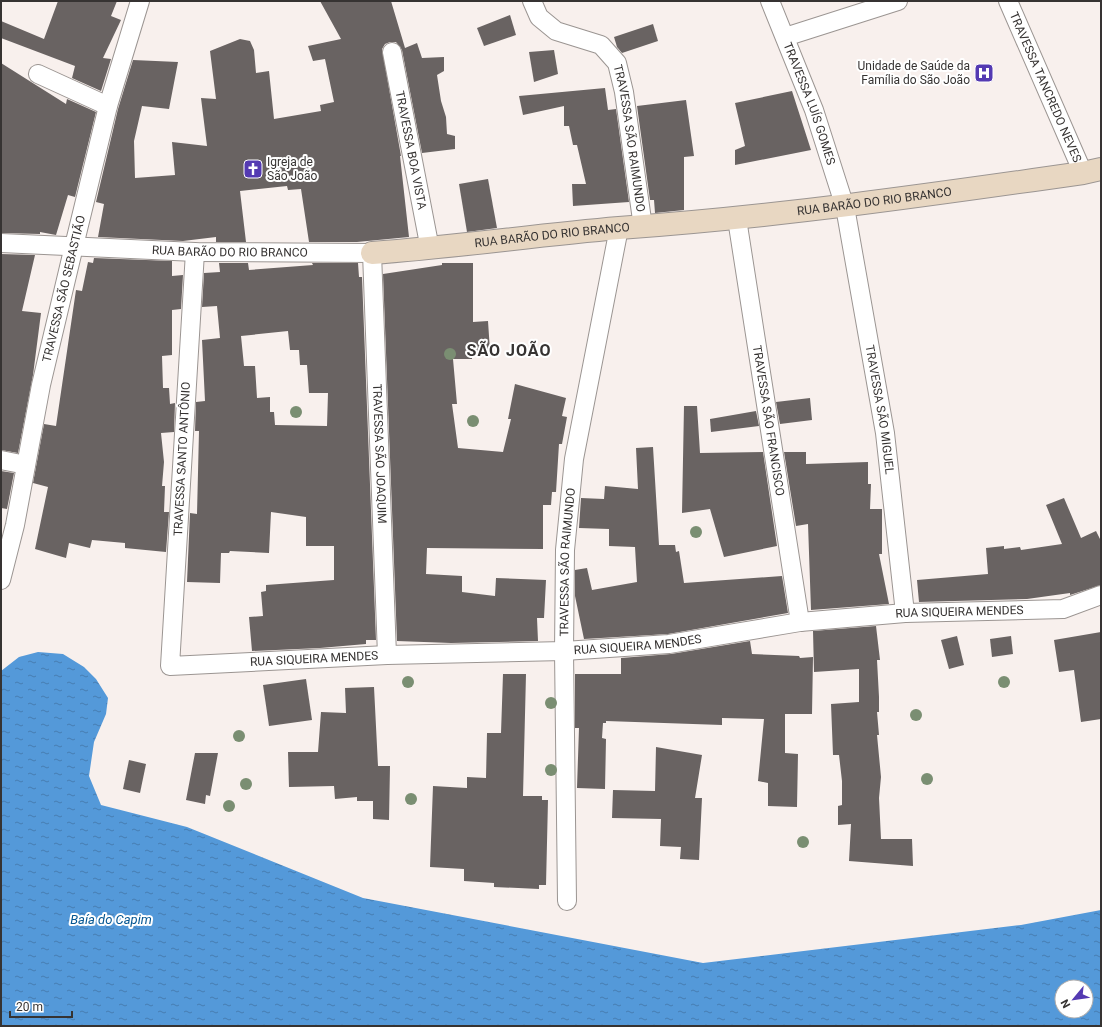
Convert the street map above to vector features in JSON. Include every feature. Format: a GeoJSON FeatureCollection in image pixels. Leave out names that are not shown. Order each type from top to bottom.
{"type":"FeatureCollection","features":[{"type":"Feature","properties":{"kind":"street","name":"TRAVESSA SÃO SEBASTIÃO"},"geometry":{"type":"LineString","coordinates":[[1,580],[15,525],[41,385],[74,246],[108,106],[140,1]]}},
{"type":"Feature","properties":{"kind":"street","name":"TRAVESSA SÃO RAIMUNDO"},"geometry":{"type":"LineString","coordinates":[[532,1],[539,17],[556,31],[601,45],[616,63],[624,92],[643,227]]}},
{"type":"Feature","properties":{"kind":"street","name":"TRAVESSA LUÍS GOMES"},"geometry":{"type":"LineString","coordinates":[[770,1],[814,110],[845,207]]}},
{"type":"Feature","properties":{"kind":"street"},"geometry":{"type":"LineString","coordinates":[[785,37],[898,1]]}},
{"type":"Feature","properties":{"kind":"street","name":"TRAVESSA TANCREDO NEVES"},"geometry":{"type":"LineString","coordinates":[[1008,1],[1092,171]]}},
{"type":"Feature","properties":{"kind":"street","name":"TRAVESSA BOA VISTA"},"geometry":{"type":"LineString","coordinates":[[392,52],[430,248]]}},
{"type":"Feature","properties":{"kind":"street"},"geometry":{"type":"LineString","coordinates":[[38,74],[108,106]]}},
{"type":"Feature","properties":{"kind":"street","name":"RUA BARÃO DO RIO BRANCO"},"geometry":{"type":"LineString","coordinates":[[1,243],[195,252],[372,252],[430,248],[619,228],[737,219],[845,207],[1092,171]]}},
{"type":"Feature","properties":{"kind":"street","name":"TRAVESSA SÃO MIGUEL"},"geometry":{"type":"LineString","coordinates":[[845,207],[885,432],[905,613]]}},
{"type":"Feature","properties":{"kind":"street","name":"TRAVESSA SÃO FRANCISCO"},"geometry":{"type":"LineString","coordinates":[[737,219],[800,622]]}},
{"type":"Feature","properties":{"kind":"street","name":"TRAVESSA SÃO RAIMUNDO"},"geometry":{"type":"LineString","coordinates":[[567,901],[564,651],[565,550],[574,459],[619,228]]}},
{"type":"Feature","properties":{"kind":"street","name":"TRAVESSA SANTO ANTÔNIO"},"geometry":{"type":"LineString","coordinates":[[170,666],[195,252]]}},
{"type":"Feature","properties":{"kind":"street","name":"TRAVESSA SÃO JOAQUIM"},"geometry":{"type":"LineString","coordinates":[[372,252],[387,655]]}},
{"type":"Feature","properties":{"kind":"street"},"geometry":{"type":"LineString","coordinates":[[1,460],[26,465]]}},
{"type":"Feature","properties":{"kind":"street","name":"RUA SIQUEIRA MENDES"},"geometry":{"type":"LineString","coordinates":[[170,666],[387,655],[564,651],[669,644],[800,622],[905,613],[1063,609],[1101,595]]}},
{"type":"Feature","properties":{"kind":"water","name":"Baía do Capim"},"geometry":{"type":"Polygon","coordinates":[[[38,652],[63,654],[84,667],[96,679],[108,698],[106,714],[94,742],[89,776],[101,805],[187,827],[363,898],[703,963],[1021,925],[1101,910],[1101,1026],[1,1026],[1,671],[19,657],[38,652]]]}},
{"type":"Feature","properties":{"kind":"building"},"geometry":{"type":"Polygon","coordinates":[[[58,1],[117,1],[111,16],[121,20],[103,58],[111,59],[101,91],[72,78],[75,66],[1,38],[1,21],[44,39],[58,1]]]}},
{"type":"Feature","properties":{"kind":"building"},"geometry":{"type":"Polygon","coordinates":[[[320,1],[391,1],[405,48],[417,43],[422,58],[444,57],[444,71],[437,75],[441,101],[446,117],[447,134],[455,136],[455,149],[422,153],[402,50],[396,42],[385,44],[382,49],[401,156],[409,237],[357,242],[309,242],[301,189],[288,190],[287,186],[240,191],[246,242],[216,242],[216,237],[183,241],[98,237],[104,204],[96,202],[118,109],[133,60],[178,62],[169,109],[142,106],[134,141],[135,178],[175,175],[172,142],[207,146],[201,98],[216,99],[210,51],[240,39],[250,41],[254,50],[256,73],[269,71],[274,119],[321,111],[320,105],[334,102],[325,59],[313,61],[308,46],[341,39],[320,1]]]}},
{"type":"Feature","properties":{"kind":"building"},"geometry":{"type":"Polygon","coordinates":[[[510,15],[516,35],[484,46],[477,28],[510,15]]]}},
{"type":"Feature","properties":{"kind":"building"},"geometry":{"type":"Polygon","coordinates":[[[653,24],[658,41],[622,53],[617,47],[614,37],[653,24]]]}},
{"type":"Feature","properties":{"kind":"building"},"geometry":{"type":"Polygon","coordinates":[[[554,50],[558,74],[534,82],[529,52],[554,50]]]}},
{"type":"Feature","properties":{"kind":"building"},"geometry":{"type":"Polygon","coordinates":[[[1,63],[66,104],[67,99],[96,112],[75,197],[68,195],[56,235],[40,232],[40,234],[1,233],[1,63]]]}},
{"type":"Feature","properties":{"kind":"building"},"geometry":{"type":"Polygon","coordinates":[[[605,88],[608,110],[616,109],[629,202],[573,206],[572,184],[586,184],[577,145],[573,145],[569,126],[564,126],[564,106],[523,115],[519,96],[605,88]]]}},
{"type":"Feature","properties":{"kind":"building"},"geometry":{"type":"Polygon","coordinates":[[[792,91],[811,150],[735,165],[735,150],[745,146],[735,103],[792,91]]]}},
{"type":"Feature","properties":{"kind":"building"},"geometry":{"type":"Polygon","coordinates":[[[686,100],[694,156],[684,157],[684,210],[655,213],[654,200],[650,200],[637,106],[686,100]]]}},
{"type":"Feature","properties":{"kind":"building"},"geometry":{"type":"Polygon","coordinates":[[[488,179],[497,228],[467,232],[459,184],[488,179]]]}},
{"type":"Feature","properties":{"kind":"building"},"geometry":{"type":"Polygon","coordinates":[[[1,254],[35,255],[22,311],[41,313],[33,375],[18,453],[1,450],[1,254]]]}},
{"type":"Feature","properties":{"kind":"building"},"geometry":{"type":"Polygon","coordinates":[[[94,258],[172,261],[172,276],[183,275],[181,309],[172,310],[172,355],[162,356],[163,388],[169,388],[170,404],[175,403],[174,432],[161,433],[164,462],[162,486],[165,486],[164,512],[169,512],[166,552],[125,548],[125,543],[92,540],[90,548],[69,543],[66,558],[35,549],[48,487],[33,483],[44,424],[56,426],[76,290],[82,291],[88,262],[93,263],[94,258]]]}},
{"type":"Feature","properties":{"kind":"building"},"geometry":{"type":"Polygon","coordinates":[[[219,263],[248,263],[249,270],[313,265],[312,263],[358,263],[359,277],[362,277],[376,640],[366,640],[366,644],[252,651],[249,617],[263,616],[261,592],[266,591],[266,585],[334,580],[334,546],[306,546],[306,517],[271,512],[269,553],[230,551],[229,553],[221,553],[220,583],[187,582],[190,513],[197,514],[199,431],[195,431],[196,402],[205,401],[202,340],[220,338],[217,306],[202,307],[204,273],[220,272],[219,263]],[[288,331],[241,336],[244,366],[255,366],[257,398],[270,397],[270,412],[274,412],[275,425],[327,426],[328,393],[309,393],[307,365],[300,365],[299,350],[290,350],[288,331]]]}},
{"type":"Feature","properties":{"kind":"building"},"geometry":{"type":"Polygon","coordinates":[[[442,263],[473,263],[473,322],[488,321],[490,351],[472,353],[472,359],[453,359],[457,404],[452,404],[458,448],[503,452],[511,419],[508,419],[515,384],[566,398],[562,416],[567,417],[562,444],[559,444],[556,492],[552,492],[551,505],[543,505],[543,549],[427,548],[426,574],[462,576],[462,592],[495,596],[496,578],[546,580],[544,618],[537,618],[538,641],[451,643],[397,641],[383,274],[442,265],[442,263]]]}},
{"type":"Feature","properties":{"kind":"building"},"geometry":{"type":"Polygon","coordinates":[[[810,398],[812,420],[780,424],[776,402],[810,398]]]}},
{"type":"Feature","properties":{"kind":"building"},"geometry":{"type":"Polygon","coordinates":[[[684,406],[697,406],[700,453],[763,452],[777,546],[724,557],[710,509],[682,513],[684,406]]]}},
{"type":"Feature","properties":{"kind":"building"},"geometry":{"type":"Polygon","coordinates":[[[756,411],[759,426],[711,432],[710,419],[756,411]]]}},
{"type":"Feature","properties":{"kind":"building"},"geometry":{"type":"Polygon","coordinates":[[[653,447],[659,545],[675,545],[676,552],[679,551],[684,583],[782,576],[788,613],[668,634],[584,639],[575,596],[575,570],[587,568],[592,590],[637,582],[635,547],[609,546],[609,529],[579,528],[581,498],[604,499],[605,486],[638,489],[636,448],[653,447]]]}},
{"type":"Feature","properties":{"kind":"building"},"geometry":{"type":"Polygon","coordinates":[[[784,452],[806,452],[806,464],[868,462],[868,484],[871,484],[870,509],[882,509],[882,554],[879,554],[889,604],[811,610],[808,524],[796,526],[784,452]]]}},
{"type":"Feature","properties":{"kind":"building"},"geometry":{"type":"Polygon","coordinates":[[[1,471],[14,473],[7,509],[1,508],[1,471]]]}},
{"type":"Feature","properties":{"kind":"building"},"geometry":{"type":"Polygon","coordinates":[[[1064,498],[1081,538],[1096,531],[1101,541],[1101,585],[1070,595],[1070,593],[1027,599],[919,602],[917,580],[988,574],[986,548],[1004,546],[1004,549],[1020,547],[1021,550],[1062,544],[1046,505],[1064,498]]]}},
{"type":"Feature","properties":{"kind":"building"},"geometry":{"type":"Polygon","coordinates":[[[876,626],[880,660],[877,660],[879,712],[877,712],[879,735],[877,735],[881,777],[879,798],[881,839],[912,839],[913,866],[849,861],[851,824],[838,825],[838,806],[842,805],[842,781],[839,755],[833,755],[831,704],[859,702],[859,669],[814,672],[813,631],[876,626]]]}},
{"type":"Feature","properties":{"kind":"building"},"geometry":{"type":"Polygon","coordinates":[[[1101,632],[1101,719],[1081,722],[1074,670],[1059,672],[1054,640],[1101,632]]]}},
{"type":"Feature","properties":{"kind":"building"},"geometry":{"type":"Polygon","coordinates":[[[957,636],[964,665],[949,669],[941,640],[957,636]]]}},
{"type":"Feature","properties":{"kind":"building"},"geometry":{"type":"Polygon","coordinates":[[[1011,636],[1013,654],[992,657],[990,639],[1011,636]]]}},
{"type":"Feature","properties":{"kind":"building"},"geometry":{"type":"Polygon","coordinates":[[[750,641],[752,654],[799,656],[800,658],[813,657],[812,714],[785,714],[785,753],[798,754],[797,807],[768,806],[768,783],[758,781],[764,719],[722,718],[722,725],[606,721],[606,723],[603,723],[602,738],[606,739],[605,789],[577,788],[579,728],[575,728],[575,674],[621,674],[621,658],[671,654],[750,641]]]}},
{"type":"Feature","properties":{"kind":"building"},"geometry":{"type":"Polygon","coordinates":[[[503,674],[526,674],[523,796],[542,796],[542,800],[548,800],[546,885],[539,885],[539,889],[494,887],[494,883],[464,881],[464,869],[430,867],[433,786],[467,788],[467,777],[486,778],[487,733],[501,733],[503,674]]]}},
{"type":"Feature","properties":{"kind":"building"},"geometry":{"type":"Polygon","coordinates":[[[306,679],[312,720],[269,726],[263,685],[306,679]]]}},
{"type":"Feature","properties":{"kind":"building"},"geometry":{"type":"Polygon","coordinates":[[[374,687],[378,766],[390,766],[389,820],[373,819],[373,801],[357,801],[357,797],[335,799],[334,786],[289,787],[288,752],[318,752],[321,712],[346,713],[345,688],[374,687]]]}},
{"type":"Feature","properties":{"kind":"building"},"geometry":{"type":"Polygon","coordinates":[[[656,747],[702,755],[695,798],[702,798],[699,860],[680,859],[681,847],[660,846],[661,819],[612,818],[613,790],[655,791],[656,747]]]}},
{"type":"Feature","properties":{"kind":"building"},"geometry":{"type":"Polygon","coordinates":[[[195,753],[218,753],[210,796],[206,795],[205,804],[186,800],[195,753]]]}},
{"type":"Feature","properties":{"kind":"building"},"geometry":{"type":"Polygon","coordinates":[[[129,760],[146,764],[140,793],[123,789],[129,760]]]}},
{"type":"Feature","properties":{"kind":"place","name":"Unidade de Saúde da Família do São João"},"geometry":{"type":"Point","coordinates":[984,73]}},
{"type":"Feature","properties":{"kind":"place","name":"Igreja de São João"},"geometry":{"type":"Point","coordinates":[253,169]}},
{"type":"Feature","properties":{"kind":"district","name":"SÃO JOÃO"},"geometry":{"type":"Point","coordinates":[509,350]}}]}
